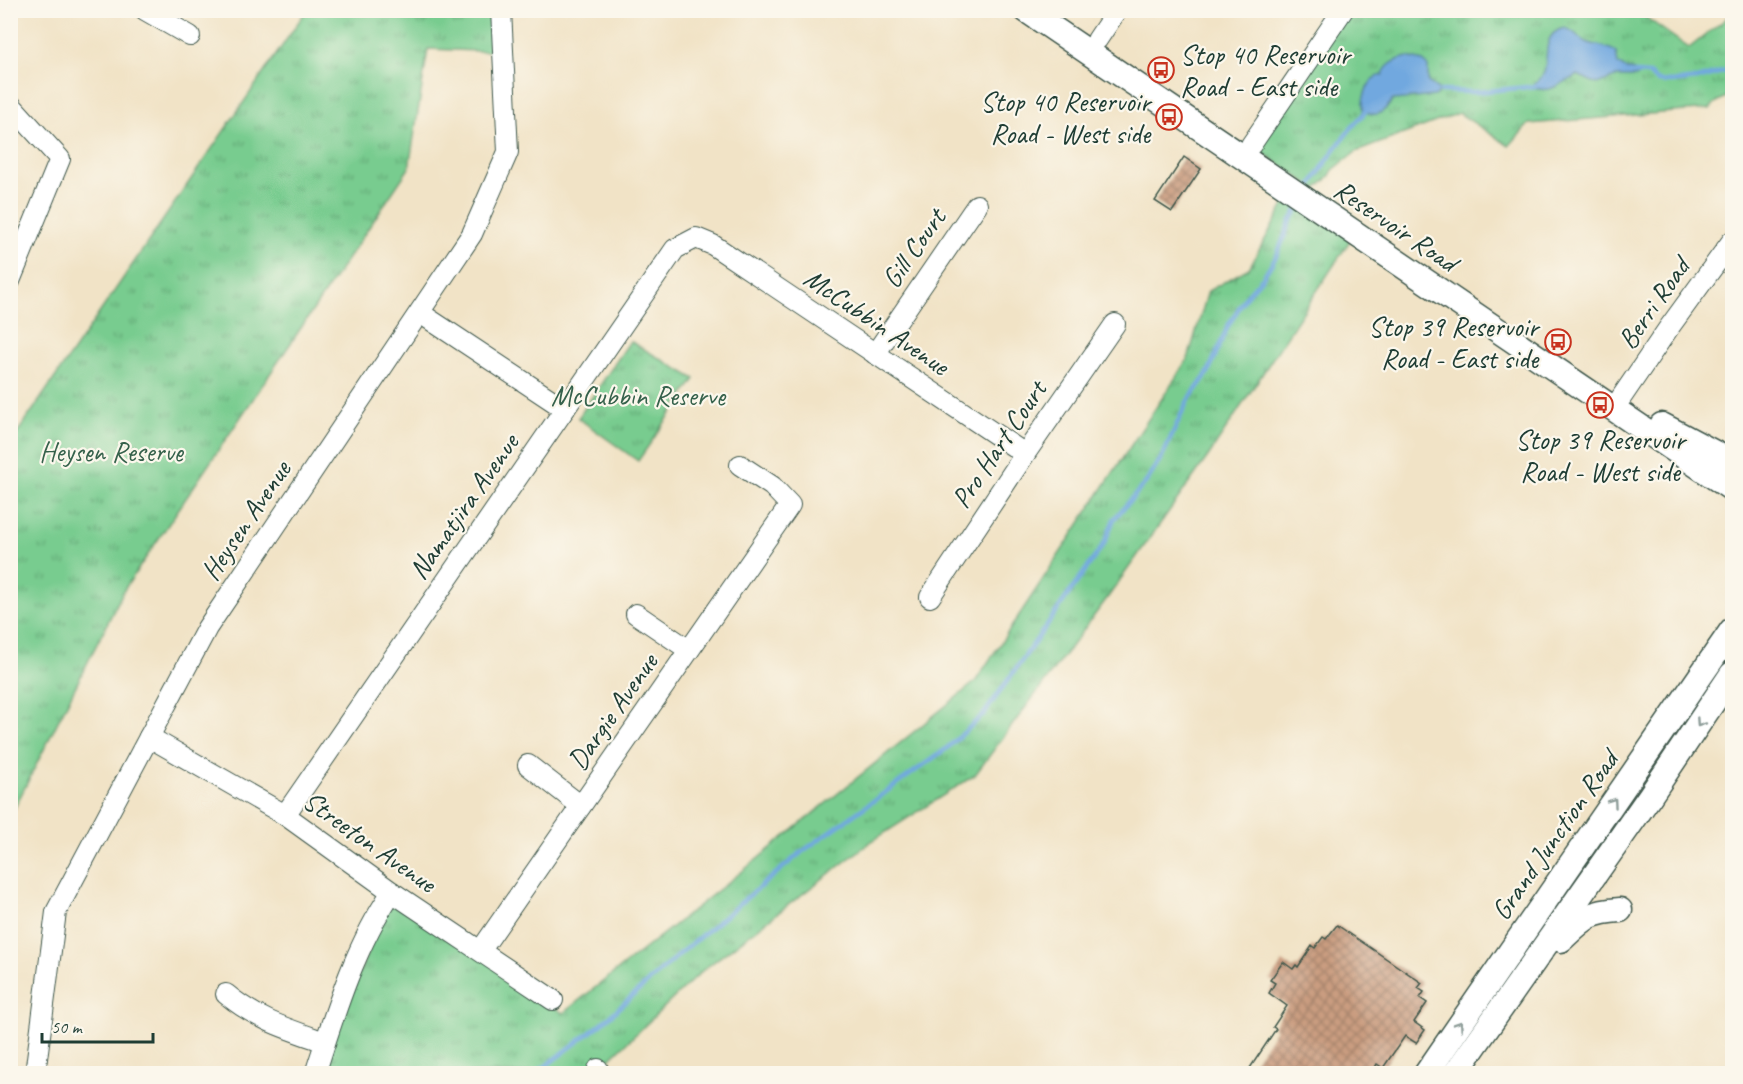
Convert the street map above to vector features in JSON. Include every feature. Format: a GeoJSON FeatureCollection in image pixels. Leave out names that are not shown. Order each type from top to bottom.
{"type":"FeatureCollection","features":[{"type":"Feature","properties":{"kind":"main road","name":"Reservoir Road"},"geometry":{"type":"LineString","coordinates":[[1026,10],[1093,47],[1730,480]]}},
{"type":"Feature","properties":{"kind":"main road","name":"Reservoir Road"},"geometry":{"type":"LineString","coordinates":[[1053,10],[1093,47]]}},
{"type":"Feature","properties":{"kind":"main road","name":"Reservoir Road"},"geometry":{"type":"LineString","coordinates":[[1618,403],[1662,425],[1730,480]]}},
{"type":"Feature","properties":{"kind":"main road","name":"Grand Junction Road"},"geometry":{"type":"LineString","coordinates":[[1426,1074],[1732,630]]}},
{"type":"Feature","properties":{"kind":"main road","name":"Grand Junction Road"},"geometry":{"type":"LineString","coordinates":[[1455,1074],[1732,674]]}},
{"type":"Feature","properties":{"kind":"main road"},"geometry":{"type":"LineString","coordinates":[[1580,850],[1601,864]]}},
{"type":"Feature","properties":{"kind":"main road"},"geometry":{"type":"LineString","coordinates":[[1566,870],[1587,885]]}},
{"type":"Feature","properties":{"kind":"main road"},"geometry":{"type":"LineString","coordinates":[[1524,974],[1586,917],[1602,911],[1620,910]]}},
{"type":"Feature","properties":{"kind":"street"},"geometry":{"type":"LineString","coordinates":[[145,10],[190,36]]}},
{"type":"Feature","properties":{"kind":"street","name":"Heysen Avenue"},"geometry":{"type":"LineString","coordinates":[[35,1074],[56,912],[207,628],[472,234],[508,152],[501,10]]}},
{"type":"Feature","properties":{"kind":"street"},"geometry":{"type":"LineString","coordinates":[[1093,47],[1117,10]]}},
{"type":"Feature","properties":{"kind":"street"},"geometry":{"type":"LineString","coordinates":[[1247,151],[1343,10]]}},
{"type":"Feature","properties":{"kind":"street"},"geometry":{"type":"LineString","coordinates":[[10,104],[60,159],[10,281]]}},
{"type":"Feature","properties":{"kind":"street","name":"Gill Court"},"geometry":{"type":"LineString","coordinates":[[875,354],[977,205]]}},
{"type":"Feature","properties":{"kind":"street","name":"McCubbin Avenue"},"geometry":{"type":"LineString","coordinates":[[696,238],[713,245],[1025,454]]}},
{"type":"Feature","properties":{"kind":"street","name":"Namatjira Avenue"},"geometry":{"type":"LineString","coordinates":[[285,815],[675,249],[696,238]]}},
{"type":"Feature","properties":{"kind":"street","name":"Berri Road"},"geometry":{"type":"LineString","coordinates":[[1618,403],[1668,329],[1732,242]]}},
{"type":"Feature","properties":{"kind":"street"},"geometry":{"type":"LineString","coordinates":[[420,312],[565,409]]}},
{"type":"Feature","properties":{"kind":"street","name":"Pro Hart Court"},"geometry":{"type":"LineString","coordinates":[[930,597],[1115,324]]}},
{"type":"Feature","properties":{"kind":"street","name":"Dargie Avenue"},"geometry":{"type":"LineString","coordinates":[[481,950],[790,505],[772,486],[740,465]]}},
{"type":"Feature","properties":{"kind":"street"},"geometry":{"type":"LineString","coordinates":[[636,614],[689,650]]}},
{"type":"Feature","properties":{"kind":"street","name":"Streeton Avenue"},"geometry":{"type":"LineString","coordinates":[[149,737],[285,815],[392,892],[553,1000]]}},
{"type":"Feature","properties":{"kind":"street"},"geometry":{"type":"LineString","coordinates":[[528,765],[581,806]]}},
{"type":"Feature","properties":{"kind":"street"},"geometry":{"type":"LineString","coordinates":[[315,1074],[349,976],[376,916],[392,892]]}},
{"type":"Feature","properties":{"kind":"street"},"geometry":{"type":"LineString","coordinates":[[226,994],[243,1008],[268,1022],[325,1042]]}},
{"type":"Feature","properties":{"kind":"green space","name":"Heysen Reserve"},"geometry":{"type":"Polygon","coordinates":[[[306,11],[501,11],[503,52],[428,49],[409,168],[124,590],[11,815],[11,442],[306,11]]]}},
{"type":"Feature","properties":{"kind":"green space"},"geometry":{"type":"Polygon","coordinates":[[[1343,11],[1637,11],[1689,48],[1732,14],[1732,94],[1715,103],[1710,109],[1529,124],[1509,146],[1459,113],[1356,152],[1333,170],[1316,189],[1251,145],[1343,11]]]}},
{"type":"Feature","properties":{"kind":"green space"},"geometry":{"type":"Polygon","coordinates":[[[1292,191],[1355,233],[1209,455],[1108,597],[975,775],[872,841],[703,970],[595,1073],[318,1074],[392,892],[563,1013],[975,682],[1188,359],[1208,291],[1249,268],[1292,191]]]}},
{"type":"Feature","properties":{"kind":"green space","name":"McCubbin Reserve"},"geometry":{"type":"Polygon","coordinates":[[[630,341],[695,379],[638,461],[578,418],[630,341]]]}},
{"type":"Feature","properties":{"kind":"water"},"geometry":{"type":"Polygon","coordinates":[[[1564,28],[1584,41],[1616,52],[1618,64],[1640,73],[1636,77],[1615,77],[1597,84],[1578,75],[1551,89],[1532,87],[1544,72],[1549,40],[1557,31],[1564,28]]]}},
{"type":"Feature","properties":{"kind":"water"},"geometry":{"type":"Polygon","coordinates":[[[1407,57],[1423,61],[1428,65],[1428,82],[1441,91],[1435,96],[1393,100],[1383,111],[1376,114],[1363,110],[1365,93],[1373,79],[1383,75],[1392,63],[1407,57]]]}},
{"type":"Feature","properties":{"kind":"building"},"geometry":{"type":"Polygon","coordinates":[[[1184,157],[1201,169],[1172,212],[1155,201],[1184,157]]]}},
{"type":"Feature","properties":{"kind":"building"},"geometry":{"type":"Polygon","coordinates":[[[1337,925],[1422,983],[1418,988],[1424,992],[1420,998],[1427,1003],[1414,1022],[1425,1030],[1416,1043],[1405,1036],[1383,1068],[1377,1064],[1371,1074],[1246,1074],[1276,1029],[1273,1027],[1287,1006],[1269,993],[1275,983],[1270,980],[1283,962],[1293,969],[1296,965],[1298,967],[1312,946],[1315,948],[1323,937],[1326,939],[1337,925]]]}},
{"type":"Feature","properties":{"kind":"waterway"},"geometry":{"type":"LineString","coordinates":[[1635,73],[1649,74],[1657,81],[1671,82],[1697,79],[1732,69]]}},
{"type":"Feature","properties":{"kind":"waterway"},"geometry":{"type":"LineString","coordinates":[[1441,91],[1476,92],[1538,86]]}},
{"type":"Feature","properties":{"kind":"waterway"},"geometry":{"type":"LineString","coordinates":[[1308,191],[1335,150],[1366,111]]}},
{"type":"Feature","properties":{"kind":"waterway"},"geometry":{"type":"LineString","coordinates":[[535,1074],[600,1025],[684,950],[803,851],[946,749],[984,714],[1104,544],[1114,519],[1147,481],[1162,457],[1187,402],[1208,373],[1228,326],[1246,296],[1263,277],[1277,255],[1290,222],[1301,204]]}},
{"type":"Feature","properties":{"kind":"place","name":"Stop 40 Reservoir Road - East side"},"geometry":{"type":"Point","coordinates":[1161,70]}},
{"type":"Feature","properties":{"kind":"place","name":"Stop 40 Reservoir Road - West side"},"geometry":{"type":"Point","coordinates":[1169,117]}},
{"type":"Feature","properties":{"kind":"place","name":"Stop 39 Reservoir Road - East side"},"geometry":{"type":"Point","coordinates":[1558,342]}},
{"type":"Feature","properties":{"kind":"place","name":"Stop 39 Reservoir Road - West side"},"geometry":{"type":"Point","coordinates":[1600,405]}}]}
